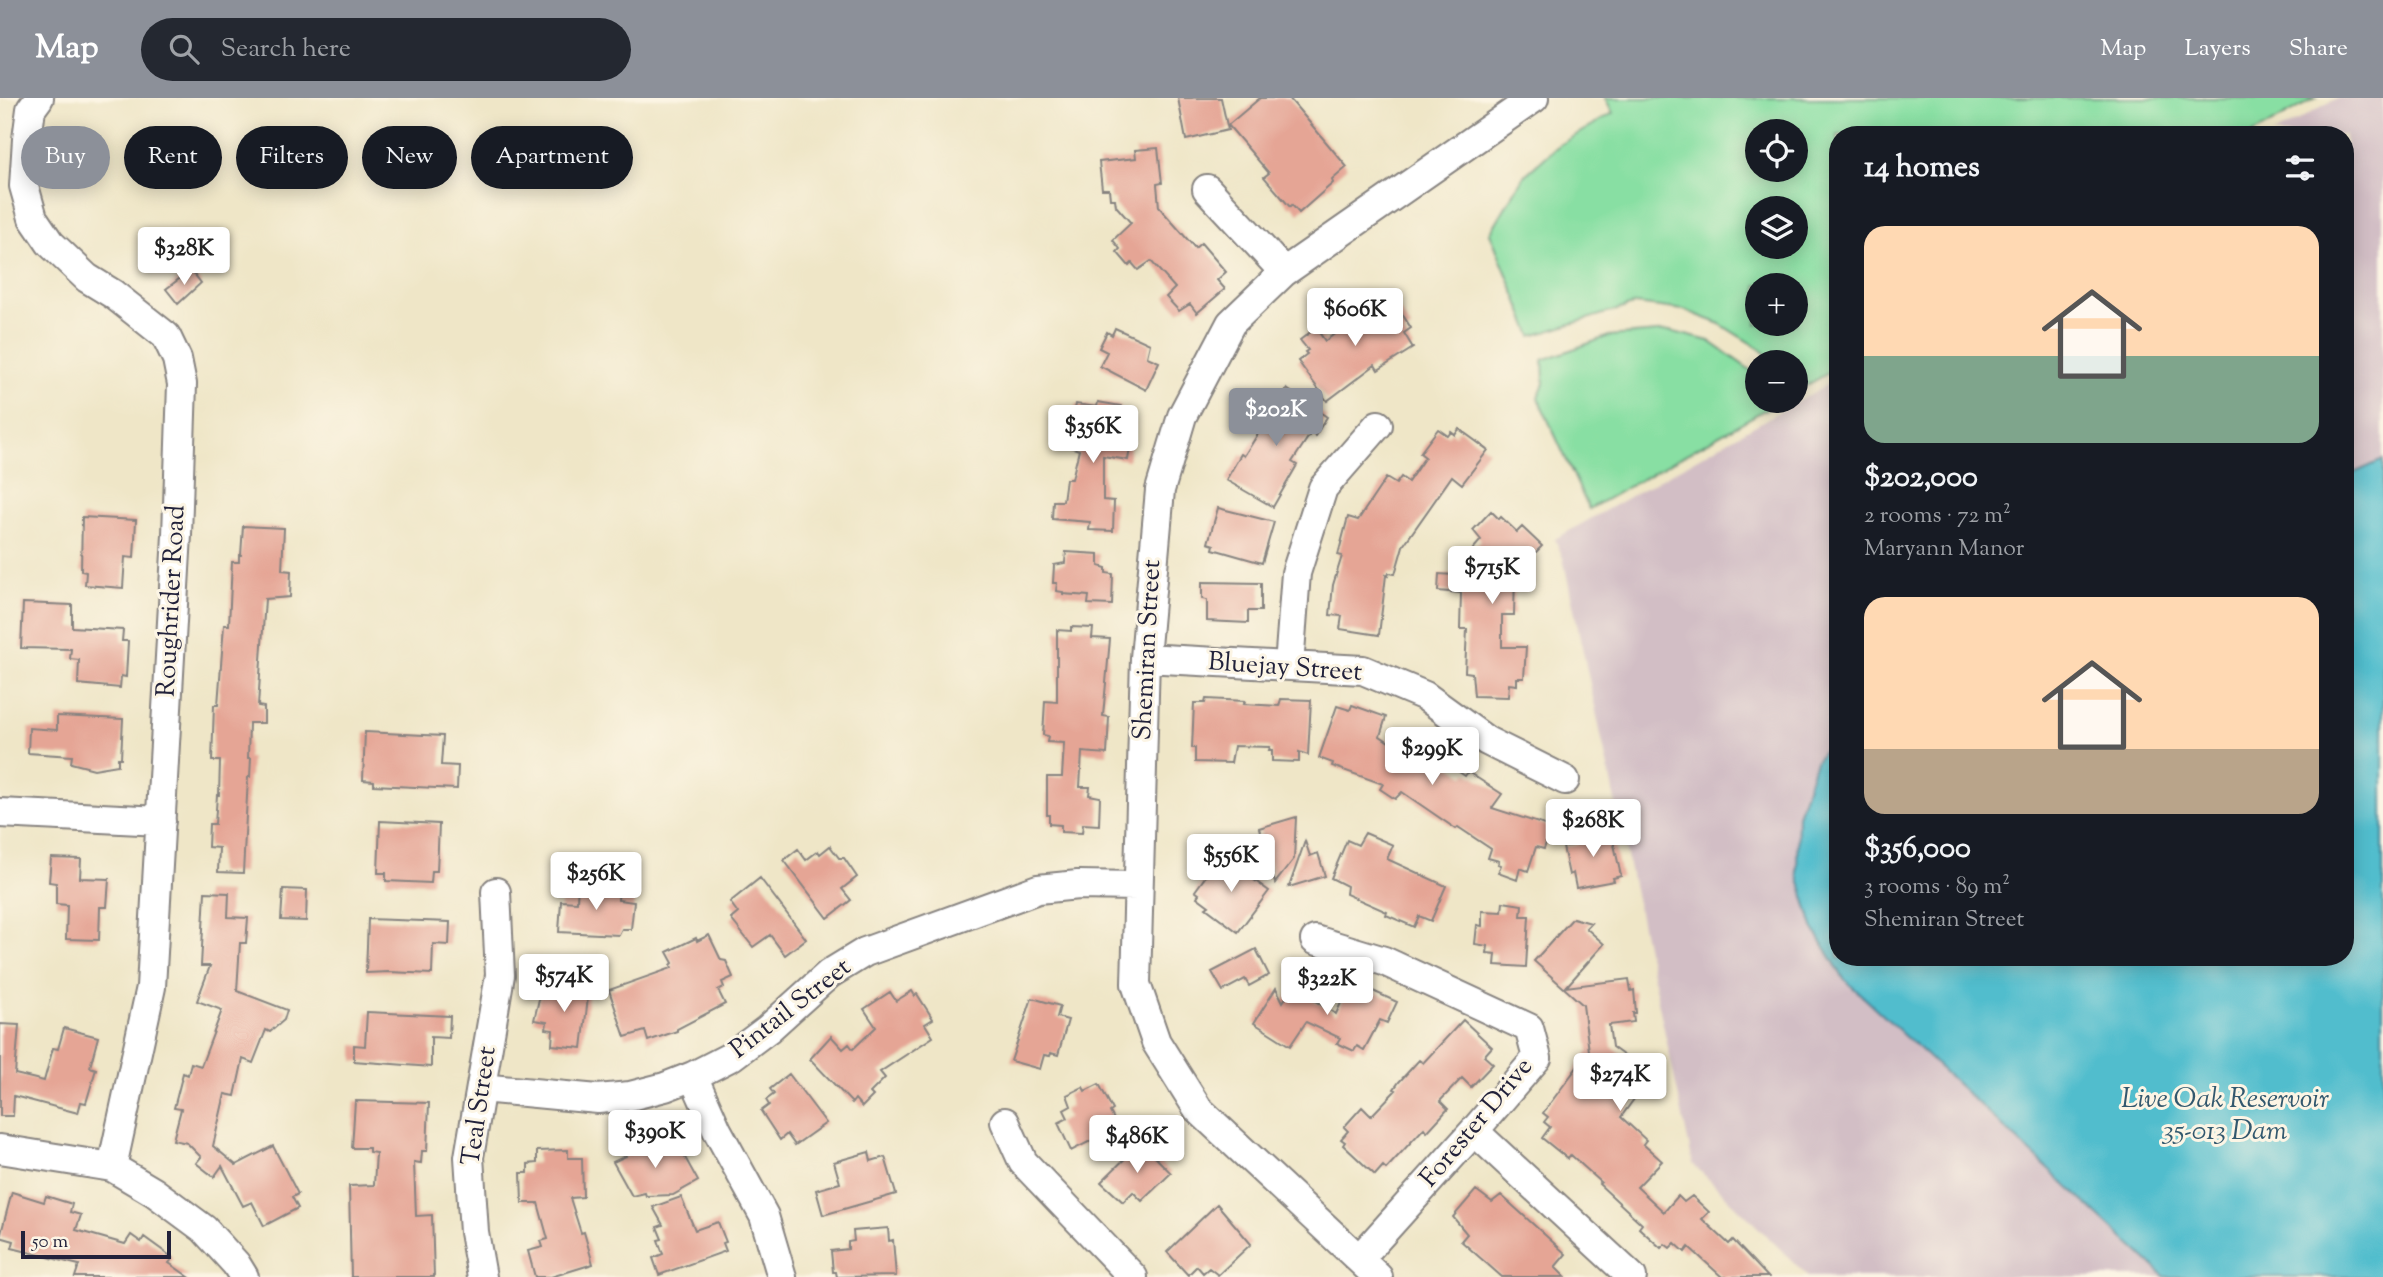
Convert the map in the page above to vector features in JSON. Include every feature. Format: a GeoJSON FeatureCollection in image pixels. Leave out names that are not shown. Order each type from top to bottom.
{"type":"FeatureCollection","features":[{"type":"Feature","properties":{"kind":"street","name":"Roughrider Road"},"geometry":{"type":"LineString","coordinates":[[39,98],[31,109],[24,186],[33,218],[50,243],[87,278],[113,294],[166,336],[177,359],[182,384],[177,535],[151,987],[112,1167]]}},
{"type":"Feature","properties":{"kind":"street","name":"Shemiran Street"},"geometry":{"type":"LineString","coordinates":[[1369,1268],[1198,1109],[1156,1042],[1136,984],[1145,658],[1160,490],[1182,416],[1231,323],[1284,272],[1519,102]]}},
{"type":"Feature","properties":{"kind":"street"},"geometry":{"type":"LineString","coordinates":[[1206,189],[1284,272]]}},
{"type":"Feature","properties":{"kind":"street"},"geometry":{"type":"LineString","coordinates":[[1289,666],[1296,573],[1323,488],[1377,425]]}},
{"type":"Feature","properties":{"kind":"street","name":"Bluejay Street"},"geometry":{"type":"LineString","coordinates":[[1145,658],[1363,670],[1425,696],[1487,741],[1565,780]]}},
{"type":"Feature","properties":{"kind":"street"},"geometry":{"type":"LineString","coordinates":[[0,813],[161,821]]}},
{"type":"Feature","properties":{"kind":"street","name":"Pintail Street"},"geometry":{"type":"LineString","coordinates":[[481,1088],[598,1099],[630,1096],[665,1087],[732,1056],[829,974],[865,952],[1038,889],[1078,885],[1137,886]]}},
{"type":"Feature","properties":{"kind":"street","name":"Teal Street"},"geometry":{"type":"LineString","coordinates":[[482,1277],[474,1232],[469,1157],[500,975],[496,892]]}},
{"type":"Feature","properties":{"kind":"street","name":"Forester Drive"},"geometry":{"type":"LineString","coordinates":[[1315,940],[1384,961],[1529,1028],[1537,1058],[1474,1131],[1369,1268]]}},
{"type":"Feature","properties":{"kind":"street"},"geometry":{"type":"LineString","coordinates":[[693,1076],[717,1130],[764,1216],[782,1277]]}},
{"type":"Feature","properties":{"kind":"street"},"geometry":{"type":"LineString","coordinates":[[1005,1122],[1023,1162],[1133,1277]]}},
{"type":"Feature","properties":{"kind":"street"},"geometry":{"type":"LineString","coordinates":[[1474,1131],[1632,1277]]}},
{"type":"Feature","properties":{"kind":"street"},"geometry":{"type":"LineString","coordinates":[[0,1149],[112,1167],[154,1192],[204,1229],[236,1264],[244,1277]]}},
{"type":"Feature","properties":{"kind":"shaded area"},"geometry":{"type":"Polygon","coordinates":[[[2337,98],[2383,98],[2383,460],[2354,473],[2354,126],[2288,126],[2337,98]]]}},
{"type":"Feature","properties":{"kind":"shaded area"},"geometry":{"type":"Polygon","coordinates":[[[1829,384],[1829,743],[1816,761],[1798,816],[1797,872],[1813,927],[1829,954],[1829,966],[1836,966],[1844,979],[2165,1277],[1809,1277],[1693,1164],[1563,558],[1555,539],[1777,413],[1808,413],[1808,395],[1829,384]]]}},
{"type":"Feature","properties":{"kind":"green space"},"geometry":{"type":"Polygon","coordinates":[[[1605,98],[2316,98],[2267,126],[1829,126],[1829,373],[1808,385],[1808,350],[1761,350],[1718,323],[1684,310],[1636,304],[1532,336],[1490,233],[1524,176],[1559,145],[1613,113],[1605,98]]]}},
{"type":"Feature","properties":{"kind":"green space"},"geometry":{"type":"Polygon","coordinates":[[[1670,331],[1709,341],[1745,366],[1745,413],[1759,413],[1589,509],[1538,398],[1544,383],[1543,360],[1609,336],[1670,331]]]}},
{"type":"Feature","properties":{"kind":"water","name":"Live Oak Reservoir 35-013 Dam"},"geometry":{"type":"Polygon","coordinates":[[[2383,460],[2383,1277],[2165,1277],[1844,979],[1836,966],[2354,966],[2354,473],[2383,460]]]}},
{"type":"Feature","properties":{"kind":"water","name":"Live Oak Reservoir 35-013 Dam"},"geometry":{"type":"Polygon","coordinates":[[[1829,743],[1829,954],[1813,927],[1797,872],[1798,815],[1816,761],[1829,743]]]}},
{"type":"Feature","properties":{"kind":"building"},"geometry":{"type":"Polygon","coordinates":[[[1178,98],[1221,98],[1228,130],[1186,140],[1178,98]]]}},
{"type":"Feature","properties":{"kind":"building"},"geometry":{"type":"Polygon","coordinates":[[[1260,98],[1289,98],[1347,167],[1299,213],[1292,205],[1290,207],[1264,177],[1269,173],[1228,125],[1260,98]]]}},
{"type":"Feature","properties":{"kind":"building"},"geometry":{"type":"Polygon","coordinates":[[[1158,148],[1162,183],[1157,184],[1159,207],[1195,248],[1201,243],[1226,272],[1217,280],[1225,289],[1197,313],[1190,304],[1179,311],[1166,297],[1175,288],[1151,261],[1138,270],[1132,263],[1129,266],[1117,252],[1120,249],[1113,240],[1131,223],[1116,206],[1115,199],[1110,199],[1109,189],[1102,189],[1099,162],[1136,158],[1135,150],[1158,148]]]}},
{"type":"Feature","properties":{"kind":"building"},"geometry":{"type":"Polygon","coordinates":[[[191,270],[201,283],[178,304],[166,289],[191,270]]]}},
{"type":"Feature","properties":{"kind":"building"},"geometry":{"type":"Polygon","coordinates":[[[1388,300],[1396,311],[1399,309],[1411,328],[1404,333],[1413,348],[1378,370],[1375,365],[1327,401],[1298,361],[1308,350],[1300,340],[1316,328],[1325,341],[1345,326],[1351,313],[1366,303],[1371,311],[1388,300]]]}},
{"type":"Feature","properties":{"kind":"building"},"geometry":{"type":"Polygon","coordinates":[[[1115,328],[1150,344],[1147,357],[1159,362],[1146,390],[1100,366],[1107,352],[1099,348],[1107,332],[1112,335],[1115,328]]]}},
{"type":"Feature","properties":{"kind":"building"},"geometry":{"type":"Polygon","coordinates":[[[1287,389],[1327,417],[1315,436],[1311,433],[1292,462],[1297,465],[1273,507],[1226,480],[1241,454],[1244,456],[1270,415],[1267,413],[1287,389]]]}},
{"type":"Feature","properties":{"kind":"building"},"geometry":{"type":"Polygon","coordinates":[[[1098,402],[1121,406],[1119,418],[1123,419],[1122,427],[1133,429],[1128,460],[1103,456],[1103,500],[1114,501],[1113,531],[1089,530],[1090,522],[1052,519],[1053,501],[1063,501],[1066,479],[1072,479],[1079,450],[1067,446],[1076,404],[1097,407],[1098,402]]]}},
{"type":"Feature","properties":{"kind":"building"},"geometry":{"type":"Polygon","coordinates":[[[1438,429],[1448,436],[1451,432],[1455,435],[1459,429],[1488,450],[1462,484],[1452,476],[1403,546],[1395,574],[1386,575],[1379,635],[1340,629],[1342,616],[1330,615],[1333,585],[1342,556],[1338,555],[1348,517],[1358,520],[1386,478],[1396,484],[1401,477],[1408,482],[1425,457],[1420,453],[1438,429]]]}},
{"type":"Feature","properties":{"kind":"building"},"geometry":{"type":"Polygon","coordinates":[[[1218,508],[1274,522],[1262,563],[1213,549],[1214,545],[1208,543],[1218,508]]]}},
{"type":"Feature","properties":{"kind":"building"},"geometry":{"type":"Polygon","coordinates":[[[1491,511],[1517,532],[1522,527],[1542,546],[1515,573],[1514,615],[1502,615],[1502,647],[1526,647],[1524,678],[1517,678],[1517,685],[1509,684],[1508,697],[1474,696],[1472,673],[1465,672],[1467,629],[1460,629],[1461,593],[1438,591],[1439,574],[1503,578],[1473,549],[1481,540],[1473,530],[1491,511]]]}},
{"type":"Feature","properties":{"kind":"building"},"geometry":{"type":"Polygon","coordinates":[[[82,517],[136,520],[134,558],[125,557],[123,588],[85,585],[86,572],[81,571],[82,517]]]}},
{"type":"Feature","properties":{"kind":"building"},"geometry":{"type":"Polygon","coordinates":[[[243,526],[284,528],[282,570],[291,571],[290,597],[265,599],[258,706],[264,707],[264,723],[249,723],[248,758],[251,758],[243,873],[218,872],[219,848],[208,847],[209,824],[215,824],[219,795],[220,761],[212,761],[214,705],[218,705],[224,625],[229,625],[232,562],[239,562],[243,526]]]}},
{"type":"Feature","properties":{"kind":"building"},"geometry":{"type":"Polygon","coordinates":[[[1066,552],[1099,554],[1099,566],[1106,568],[1106,573],[1113,574],[1112,605],[1088,604],[1089,596],[1056,591],[1057,583],[1053,583],[1054,565],[1065,563],[1066,552]]]}},
{"type":"Feature","properties":{"kind":"building"},"geometry":{"type":"Polygon","coordinates":[[[1202,582],[1261,583],[1261,611],[1248,611],[1248,623],[1207,621],[1207,600],[1202,599],[1202,582]]]}},
{"type":"Feature","properties":{"kind":"building"},"geometry":{"type":"Polygon","coordinates":[[[23,603],[72,605],[72,627],[123,630],[122,641],[128,641],[126,677],[121,676],[120,688],[78,684],[79,660],[70,659],[71,649],[21,648],[23,603]]]}},
{"type":"Feature","properties":{"kind":"building"},"geometry":{"type":"Polygon","coordinates":[[[1071,627],[1093,628],[1092,638],[1110,639],[1103,716],[1109,717],[1107,754],[1082,752],[1080,787],[1090,787],[1089,795],[1100,797],[1099,825],[1083,824],[1082,833],[1061,832],[1061,825],[1049,824],[1047,815],[1047,777],[1062,777],[1064,743],[1047,742],[1048,736],[1043,735],[1045,701],[1057,702],[1057,630],[1071,631],[1071,627]]]}},
{"type":"Feature","properties":{"kind":"building"},"geometry":{"type":"Polygon","coordinates":[[[1206,699],[1279,706],[1281,699],[1311,700],[1308,755],[1299,752],[1299,762],[1272,761],[1270,747],[1234,746],[1231,763],[1195,762],[1195,748],[1192,748],[1194,703],[1205,703],[1206,699]]]}},
{"type":"Feature","properties":{"kind":"building"},"geometry":{"type":"Polygon","coordinates":[[[1352,705],[1386,717],[1380,736],[1403,751],[1411,739],[1465,776],[1468,772],[1502,794],[1492,808],[1551,827],[1544,849],[1536,847],[1528,871],[1520,868],[1517,880],[1498,873],[1501,865],[1498,864],[1499,861],[1488,858],[1491,849],[1458,827],[1456,829],[1402,792],[1395,799],[1380,789],[1383,784],[1332,766],[1333,763],[1319,758],[1337,706],[1350,710],[1352,705]]]}},
{"type":"Feature","properties":{"kind":"building"},"geometry":{"type":"Polygon","coordinates":[[[57,716],[123,719],[121,758],[118,758],[118,765],[94,769],[71,763],[72,756],[28,753],[29,728],[57,730],[57,716]]]}},
{"type":"Feature","properties":{"kind":"building"},"geometry":{"type":"Polygon","coordinates":[[[365,732],[443,736],[441,765],[458,766],[457,789],[374,785],[374,781],[363,780],[365,732]]]}},
{"type":"Feature","properties":{"kind":"building"},"geometry":{"type":"Polygon","coordinates":[[[1296,817],[1294,859],[1275,883],[1259,828],[1296,817]]]}},
{"type":"Feature","properties":{"kind":"building"},"geometry":{"type":"Polygon","coordinates":[[[380,821],[439,824],[437,871],[432,871],[431,883],[386,881],[386,873],[378,873],[380,821]]]}},
{"type":"Feature","properties":{"kind":"building"},"geometry":{"type":"Polygon","coordinates":[[[1610,826],[1621,876],[1613,878],[1614,881],[1576,888],[1573,873],[1569,875],[1563,847],[1585,843],[1582,832],[1610,826]]]}},
{"type":"Feature","properties":{"kind":"building"},"geometry":{"type":"Polygon","coordinates":[[[1365,833],[1393,845],[1387,859],[1446,886],[1431,921],[1419,916],[1414,927],[1386,915],[1387,912],[1346,894],[1347,886],[1331,878],[1347,840],[1358,845],[1365,833]]]}},
{"type":"Feature","properties":{"kind":"building"},"geometry":{"type":"Polygon","coordinates":[[[1305,841],[1310,856],[1318,853],[1325,876],[1289,887],[1305,841]]]}},
{"type":"Feature","properties":{"kind":"building"},"geometry":{"type":"Polygon","coordinates":[[[830,846],[839,858],[844,858],[857,877],[842,889],[851,900],[828,918],[784,860],[798,849],[806,860],[830,846]]]}},
{"type":"Feature","properties":{"kind":"building"},"geometry":{"type":"Polygon","coordinates":[[[51,858],[81,859],[80,878],[109,879],[107,907],[100,907],[99,940],[66,939],[67,905],[56,904],[56,883],[49,882],[51,858]]]}},
{"type":"Feature","properties":{"kind":"building"},"geometry":{"type":"Polygon","coordinates":[[[1219,858],[1226,863],[1228,861],[1269,891],[1238,932],[1206,908],[1209,906],[1197,897],[1199,894],[1195,891],[1219,858]]]}},
{"type":"Feature","properties":{"kind":"building"},"geometry":{"type":"Polygon","coordinates":[[[760,878],[806,939],[785,955],[770,935],[753,947],[731,919],[738,913],[730,902],[760,878]]]}},
{"type":"Feature","properties":{"kind":"building"},"geometry":{"type":"Polygon","coordinates":[[[578,883],[600,883],[604,887],[619,888],[618,900],[634,902],[631,929],[622,929],[619,935],[559,932],[561,901],[577,902],[578,883]]]}},
{"type":"Feature","properties":{"kind":"building"},"geometry":{"type":"Polygon","coordinates":[[[283,889],[307,890],[306,921],[281,920],[283,889]]]}},
{"type":"Feature","properties":{"kind":"building"},"geometry":{"type":"Polygon","coordinates":[[[205,892],[229,893],[228,917],[248,918],[246,943],[240,943],[237,991],[287,1010],[284,1020],[270,1032],[266,1030],[253,1063],[243,1059],[235,1096],[225,1094],[213,1146],[236,1165],[273,1146],[298,1194],[292,1197],[298,1208],[264,1226],[252,1202],[243,1206],[222,1166],[214,1177],[196,1163],[201,1157],[187,1143],[173,1140],[181,1109],[174,1108],[183,1073],[188,1075],[191,1063],[201,1066],[222,1010],[197,1001],[210,966],[201,966],[205,892]]]}},
{"type":"Feature","properties":{"kind":"building"},"geometry":{"type":"Polygon","coordinates":[[[1503,902],[1522,905],[1521,916],[1529,916],[1526,967],[1495,965],[1496,954],[1487,953],[1488,946],[1475,944],[1477,925],[1482,926],[1482,911],[1502,912],[1503,902]]]}},
{"type":"Feature","properties":{"kind":"building"},"geometry":{"type":"Polygon","coordinates":[[[1573,918],[1591,923],[1586,928],[1604,944],[1566,987],[1629,979],[1631,991],[1634,990],[1634,1022],[1609,1025],[1612,1047],[1630,1060],[1627,1063],[1640,1072],[1633,1082],[1642,1088],[1621,1117],[1646,1140],[1643,1144],[1662,1161],[1637,1187],[1664,1212],[1678,1196],[1684,1202],[1692,1196],[1709,1212],[1702,1219],[1729,1244],[1733,1240],[1768,1277],[1722,1277],[1689,1247],[1685,1252],[1675,1243],[1670,1248],[1665,1244],[1661,1248],[1639,1228],[1642,1224],[1599,1184],[1601,1182],[1571,1155],[1568,1159],[1542,1138],[1550,1127],[1544,1122],[1548,1117],[1543,1113],[1589,1051],[1583,1005],[1534,961],[1573,918]]]}},
{"type":"Feature","properties":{"kind":"building"},"geometry":{"type":"Polygon","coordinates":[[[368,919],[450,922],[449,945],[433,944],[432,974],[366,973],[368,919]]]}},
{"type":"Feature","properties":{"kind":"building"},"geometry":{"type":"Polygon","coordinates":[[[709,935],[733,977],[722,982],[724,987],[718,990],[725,1004],[677,1031],[648,1041],[645,1031],[625,1037],[609,990],[672,968],[673,963],[667,952],[709,935]]]}},
{"type":"Feature","properties":{"kind":"building"},"geometry":{"type":"Polygon","coordinates":[[[1256,949],[1269,975],[1249,986],[1245,979],[1223,991],[1212,972],[1256,949]]]}},
{"type":"Feature","properties":{"kind":"building"},"geometry":{"type":"Polygon","coordinates":[[[554,985],[589,989],[582,1048],[552,1045],[553,1030],[546,1029],[547,1022],[534,1020],[542,987],[554,988],[554,985]]]}},
{"type":"Feature","properties":{"kind":"building"},"geometry":{"type":"Polygon","coordinates":[[[1362,986],[1397,1002],[1387,1023],[1380,1020],[1364,1050],[1357,1046],[1354,1051],[1337,1043],[1340,1038],[1306,1022],[1290,1046],[1254,1023],[1276,988],[1283,1002],[1293,987],[1336,1014],[1346,992],[1357,998],[1362,986]]]}},
{"type":"Feature","properties":{"kind":"building"},"geometry":{"type":"Polygon","coordinates":[[[912,991],[915,996],[917,994],[933,1019],[925,1024],[933,1037],[880,1072],[885,1078],[870,1093],[873,1096],[862,1107],[855,1099],[852,1103],[810,1059],[831,1036],[843,1049],[849,1044],[853,1049],[876,1027],[864,1009],[890,992],[896,1001],[912,991]]]}},
{"type":"Feature","properties":{"kind":"building"},"geometry":{"type":"Polygon","coordinates":[[[1032,998],[1060,1006],[1057,1017],[1068,1020],[1058,1055],[1044,1055],[1040,1069],[1011,1061],[1032,998]]]}},
{"type":"Feature","properties":{"kind":"building"},"geometry":{"type":"Polygon","coordinates":[[[367,1012],[450,1016],[449,1038],[431,1037],[431,1067],[354,1061],[354,1045],[365,1046],[367,1012]]]}},
{"type":"Feature","properties":{"kind":"building"},"geometry":{"type":"Polygon","coordinates":[[[1463,1020],[1492,1047],[1484,1056],[1493,1064],[1471,1087],[1462,1078],[1440,1101],[1448,1109],[1427,1132],[1424,1128],[1386,1169],[1383,1166],[1375,1175],[1343,1145],[1345,1142],[1341,1139],[1348,1131],[1344,1127],[1362,1107],[1371,1116],[1419,1060],[1423,1063],[1463,1020]]]}},
{"type":"Feature","properties":{"kind":"building"},"geometry":{"type":"Polygon","coordinates":[[[0,1024],[19,1025],[15,1074],[44,1081],[53,1048],[58,1049],[64,1028],[98,1037],[90,1067],[96,1069],[86,1103],[81,1102],[78,1113],[14,1096],[13,1116],[0,1116],[0,1024]]]}},
{"type":"Feature","properties":{"kind":"building"},"geometry":{"type":"Polygon","coordinates":[[[789,1074],[826,1123],[795,1145],[787,1134],[780,1140],[761,1111],[769,1105],[766,1100],[774,1094],[770,1089],[789,1074]]]}},
{"type":"Feature","properties":{"kind":"building"},"geometry":{"type":"Polygon","coordinates":[[[1099,1084],[1113,1110],[1110,1112],[1118,1127],[1071,1151],[1058,1123],[1068,1118],[1064,1110],[1071,1106],[1067,1095],[1083,1087],[1085,1091],[1099,1084]]]}},
{"type":"Feature","properties":{"kind":"building"},"geometry":{"type":"Polygon","coordinates":[[[355,1101],[429,1103],[427,1151],[422,1151],[421,1163],[414,1162],[416,1216],[432,1215],[434,1277],[351,1277],[349,1186],[374,1185],[376,1153],[369,1152],[369,1148],[352,1148],[355,1101]]]}},
{"type":"Feature","properties":{"kind":"building"},"geometry":{"type":"Polygon","coordinates":[[[649,1136],[656,1148],[660,1147],[662,1151],[677,1143],[698,1181],[673,1195],[646,1196],[645,1193],[632,1196],[613,1162],[626,1156],[623,1151],[649,1136]]]}},
{"type":"Feature","properties":{"kind":"building"},"geometry":{"type":"Polygon","coordinates":[[[1141,1143],[1171,1173],[1142,1201],[1133,1192],[1123,1202],[1101,1182],[1141,1143]]]}},
{"type":"Feature","properties":{"kind":"building"},"geometry":{"type":"Polygon","coordinates":[[[568,1150],[568,1158],[582,1158],[583,1197],[570,1198],[593,1264],[551,1277],[535,1277],[528,1251],[543,1247],[541,1241],[548,1239],[538,1203],[522,1203],[521,1173],[528,1173],[528,1164],[537,1163],[537,1151],[568,1150]]]}},
{"type":"Feature","properties":{"kind":"building"},"geometry":{"type":"Polygon","coordinates":[[[869,1152],[871,1161],[885,1157],[896,1194],[823,1215],[816,1190],[840,1183],[834,1162],[869,1152]]]}},
{"type":"Feature","properties":{"kind":"building"},"geometry":{"type":"Polygon","coordinates":[[[1476,1190],[1492,1202],[1501,1195],[1566,1254],[1555,1267],[1565,1277],[1502,1277],[1461,1241],[1467,1234],[1453,1217],[1476,1190]]]}},
{"type":"Feature","properties":{"kind":"building"},"geometry":{"type":"Polygon","coordinates":[[[12,1192],[44,1202],[46,1196],[72,1204],[70,1212],[81,1215],[76,1230],[125,1244],[131,1235],[141,1242],[144,1237],[173,1258],[169,1263],[189,1277],[75,1277],[79,1265],[12,1248],[14,1241],[0,1237],[12,1192]]]}},
{"type":"Feature","properties":{"kind":"building"},"geometry":{"type":"Polygon","coordinates":[[[681,1197],[695,1230],[718,1222],[726,1242],[723,1243],[726,1251],[659,1275],[653,1258],[663,1254],[658,1240],[662,1239],[657,1227],[663,1225],[653,1207],[681,1197]]]}},
{"type":"Feature","properties":{"kind":"building"},"geometry":{"type":"Polygon","coordinates":[[[1217,1204],[1251,1244],[1218,1275],[1209,1268],[1203,1273],[1197,1266],[1188,1275],[1167,1252],[1217,1204]]]}},
{"type":"Feature","properties":{"kind":"building"},"geometry":{"type":"Polygon","coordinates":[[[888,1228],[889,1241],[893,1240],[896,1276],[837,1277],[836,1272],[833,1272],[831,1251],[848,1249],[848,1242],[854,1241],[853,1231],[888,1228]]]}}]}
